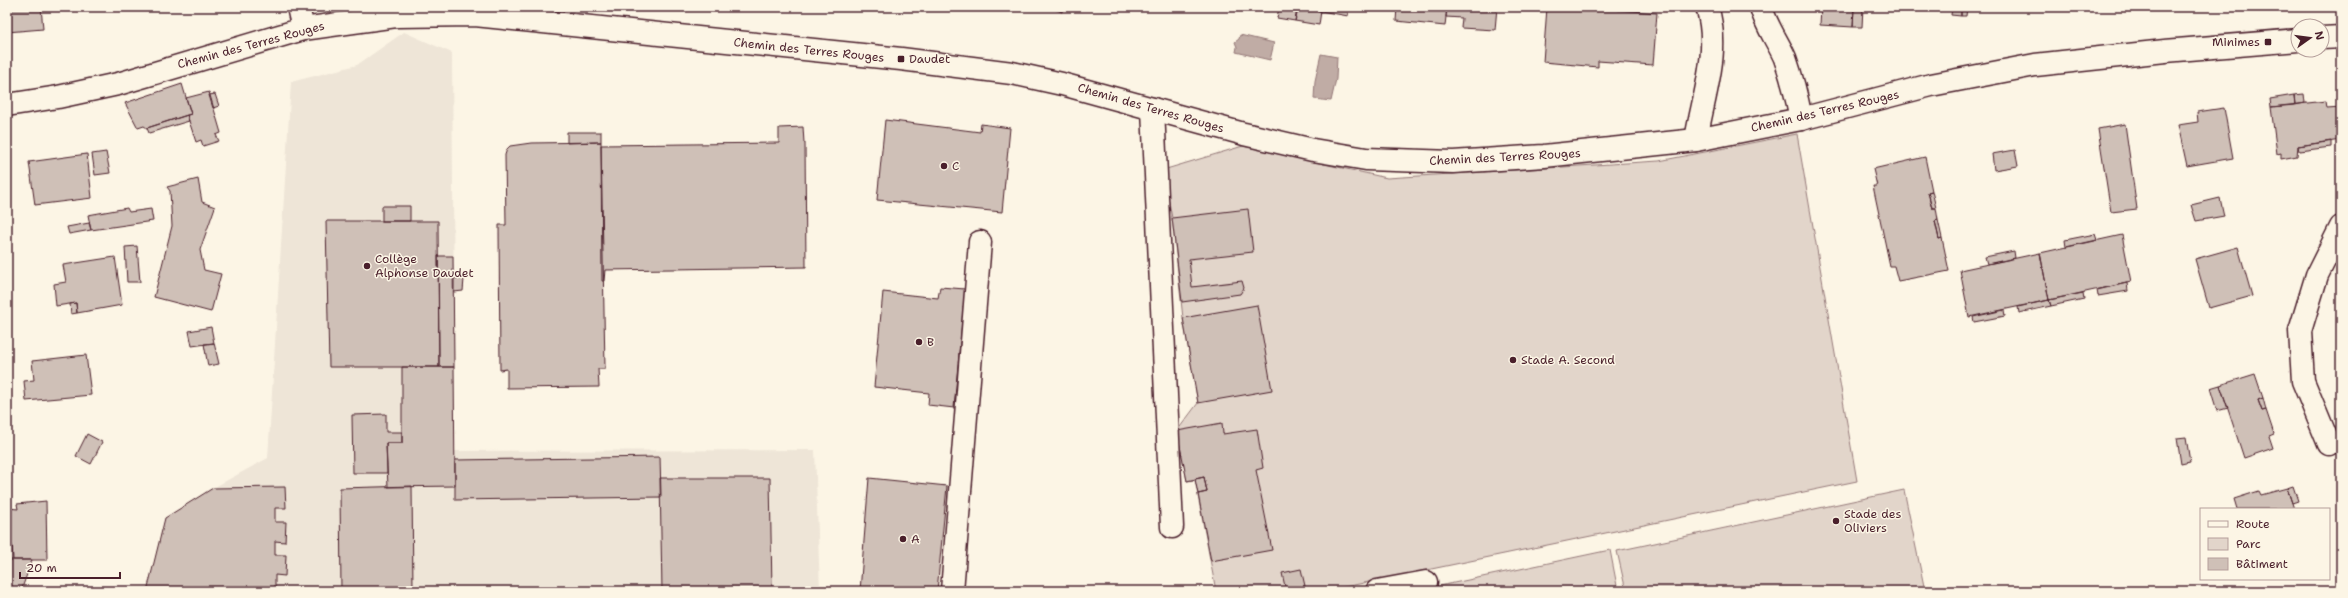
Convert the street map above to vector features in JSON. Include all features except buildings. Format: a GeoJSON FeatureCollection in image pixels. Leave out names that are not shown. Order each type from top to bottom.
{"type":"FeatureCollection","features":[{"type":"Feature","properties":{"kind":"main road"},"geometry":{"type":"LineString","coordinates":[[298,7],[303,29]]}},
{"type":"Feature","properties":{"kind":"main road"},"geometry":{"type":"LineString","coordinates":[[1696,140],[1712,55],[1713,35],[1707,7]]}},
{"type":"Feature","properties":{"kind":"main road"},"geometry":{"type":"LineString","coordinates":[[1761,7],[1766,24],[1784,58],[1797,96],[1801,119]]}},
{"type":"Feature","properties":{"kind":"main road","name":"Chemin des Terres Rouges"},"geometry":{"type":"LineString","coordinates":[[7,105],[58,97],[118,84],[303,29],[368,12],[417,15],[475,15],[959,65],[1012,73],[1062,84],[1313,150],[1387,160],[1420,162],[1499,160],[1696,140],[1801,119],[1931,86],[2035,65],[2157,51],[2290,41]]}},
{"type":"Feature","properties":{"kind":"main road"},"geometry":{"type":"LineString","coordinates":[[2330,38],[2341,37]]}},
{"type":"Feature","properties":{"kind":"main road"},"geometry":{"type":"LineString","coordinates":[[1153,109],[1172,527]]}},
{"type":"Feature","properties":{"kind":"main road"},"geometry":{"type":"LineString","coordinates":[[2329,444],[2304,381],[2300,330],[2317,275],[2341,227]]}},
{"type":"Feature","properties":{"kind":"main road"},"geometry":{"type":"LineString","coordinates":[[952,591],[980,242]]}},
{"type":"Feature","properties":{"kind":"main road"},"geometry":{"type":"LineString","coordinates":[[1377,591],[1426,582]]}},
{"type":"Feature","properties":{"kind":"shaded area","name":"Collège Alphonse Daudet"},"geometry":{"type":"Polygon","coordinates":[[[404,32],[452,53],[455,451],[815,450],[820,591],[147,591],[165,518],[213,488],[268,458],[291,82],[357,65],[404,32]]]}},
{"type":"Feature","properties":{"kind":"shaded area"},"geometry":{"type":"Polygon","coordinates":[[[1240,35],[1274,43],[1270,60],[1236,52],[1237,47],[1235,42],[1239,39],[1240,35]]]}},
{"type":"Feature","properties":{"kind":"shaded area"},"geometry":{"type":"Polygon","coordinates":[[[1321,54],[1337,57],[1336,79],[1331,101],[1314,99],[1315,81],[1321,54]]]}},
{"type":"Feature","properties":{"kind":"green space","name":"Stade A. Second"},"geometry":{"type":"Polygon","coordinates":[[[1797,134],[1857,481],[1325,591],[1216,591],[1195,480],[1187,481],[1177,431],[1198,403],[1183,318],[1172,218],[1163,170],[1243,146],[1387,178],[1659,161],[1797,134]]]}},
{"type":"Feature","properties":{"kind":"green space","name":"Stade des Oliviers"},"geometry":{"type":"Polygon","coordinates":[[[1904,490],[1925,591],[1626,591],[1617,551],[1904,490]]]}},
{"type":"Feature","properties":{"kind":"green space"},"geometry":{"type":"Polygon","coordinates":[[[1610,550],[1618,591],[1416,591],[1610,550]]]}},
{"type":"Feature","properties":{"kind":"place","name":"Minimes"},"geometry":{"type":"Point","coordinates":[2268,42]}},
{"type":"Feature","properties":{"kind":"place","name":"Daudet"},"geometry":{"type":"Point","coordinates":[901,59]}},
{"type":"Feature","properties":{"kind":"place","name":"C"},"geometry":{"type":"Point","coordinates":[944,166]}},
{"type":"Feature","properties":{"kind":"place","name":"Collège Alphonse Daudet"},"geometry":{"type":"Point","coordinates":[367,266]}},
{"type":"Feature","properties":{"kind":"place","name":"B"},"geometry":{"type":"Point","coordinates":[919,342]}},
{"type":"Feature","properties":{"kind":"place","name":"Stade A. Second"},"geometry":{"type":"Point","coordinates":[1513,360]}},
{"type":"Feature","properties":{"kind":"place","name":"Stade des Oliviers"},"geometry":{"type":"Point","coordinates":[1836,521]}},
{"type":"Feature","properties":{"kind":"place","name":"A"},"geometry":{"type":"Point","coordinates":[903,539]}}]}
